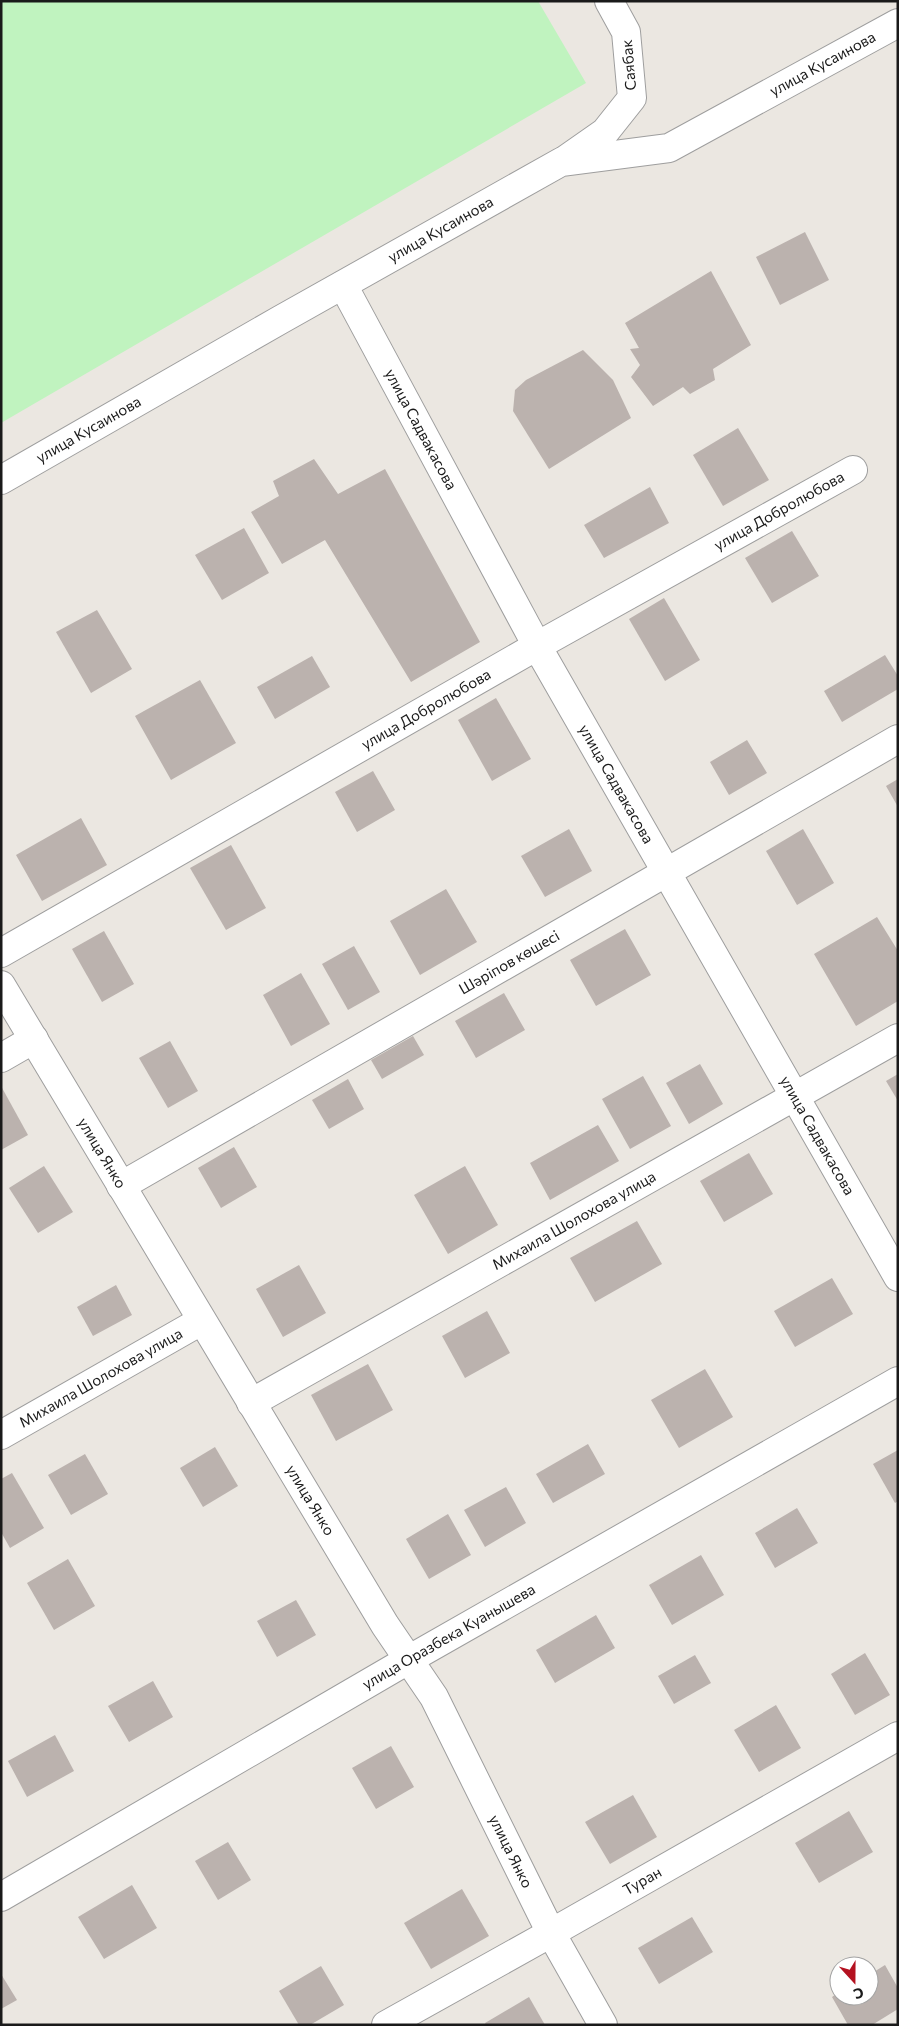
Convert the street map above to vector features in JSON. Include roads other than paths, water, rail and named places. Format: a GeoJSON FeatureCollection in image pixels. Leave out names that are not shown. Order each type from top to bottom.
{"type":"FeatureCollection","features":[{"type":"Feature","properties":{"kind":"street","name":"Саябак"},"geometry":{"type":"LineString","coordinates":[[561,162],[605,132],[632,98],[626,32],[609,1]]}},
{"type":"Feature","properties":{"kind":"street","name":"улица Кусаинова"},"geometry":{"type":"LineString","coordinates":[[1,480],[561,162],[669,148],[898,23]]}},
{"type":"Feature","properties":{"kind":"street","name":"улица Садвакасова"},"geometry":{"type":"LineString","coordinates":[[343,285],[537,646],[898,1277]]}},
{"type":"Feature","properties":{"kind":"street","name":"улица Добролюбова"},"geometry":{"type":"LineString","coordinates":[[1,953],[537,646],[853,470]]}},
{"type":"Feature","properties":{"kind":"street","name":"Шәріпов көшесі"},"geometry":{"type":"LineString","coordinates":[[121,1186],[898,739]]}},
{"type":"Feature","properties":{"kind":"street","name":"улица Янко"},"geometry":{"type":"LineString","coordinates":[[1,985],[385,1625],[434,1697],[551,1933],[603,2025]]}},
{"type":"Feature","properties":{"kind":"street","name":"Михаила Шолохова улица"},"geometry":{"type":"LineString","coordinates":[[251,1403],[898,1038]]}},
{"type":"Feature","properties":{"kind":"street"},"geometry":{"type":"LineString","coordinates":[[1,1058],[34,1039]]}},
{"type":"Feature","properties":{"kind":"street","name":"Михаила Шолохова улица"},"geometry":{"type":"LineString","coordinates":[[1,1435],[201,1320]]}},
{"type":"Feature","properties":{"kind":"street","name":"улица Оразбека Куанышева"},"geometry":{"type":"LineString","coordinates":[[1,1897],[408,1660],[898,1381]]}},
{"type":"Feature","properties":{"kind":"street","name":"Туран"},"geometry":{"type":"LineString","coordinates":[[386,2025],[898,1736]]}}]}
